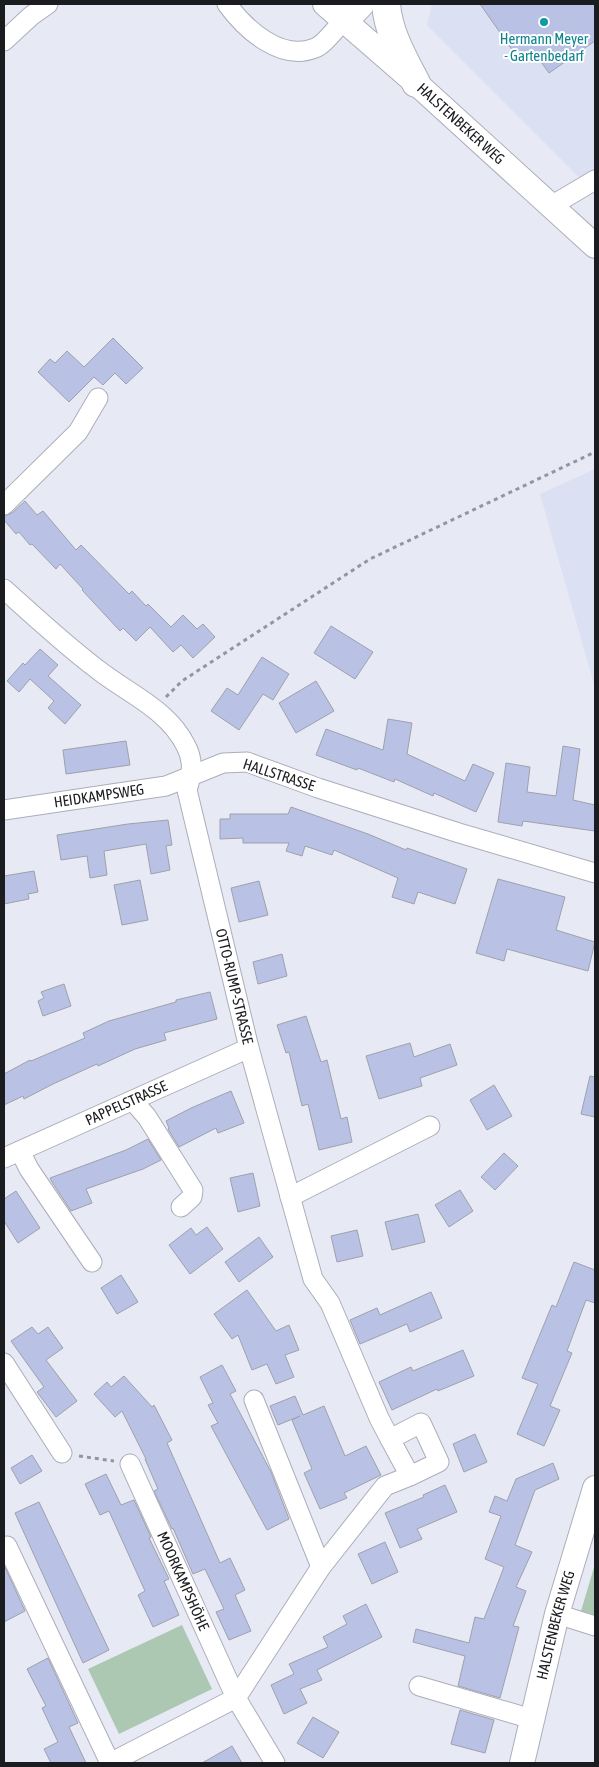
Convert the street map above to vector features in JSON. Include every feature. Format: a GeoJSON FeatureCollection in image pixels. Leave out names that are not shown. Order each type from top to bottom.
{"type":"FeatureCollection","features":[{"type":"Feature","properties":{"kind":"highway"},"geometry":{"type":"LineString","coordinates":[[386,4],[387,20],[416,83]]}},
{"type":"Feature","properties":{"kind":"main road","name":"HALSTENBEKER WEG"},"geometry":{"type":"LineString","coordinates":[[343,10],[416,83],[595,246]]}},
{"type":"Feature","properties":{"kind":"main road","name":"HALSTENBEKER WEG"},"geometry":{"type":"LineString","coordinates":[[522,1763],[557,1614],[595,1488]]}},
{"type":"Feature","properties":{"kind":"street"},"geometry":{"type":"LineString","coordinates":[[4,41],[31,16],[48,4]]}},
{"type":"Feature","properties":{"kind":"street"},"geometry":{"type":"LineString","coordinates":[[227,4],[261,39],[284,50],[300,52],[317,48],[343,10]]}},
{"type":"Feature","properties":{"kind":"street"},"geometry":{"type":"LineString","coordinates":[[551,206],[595,180]]}},
{"type":"Feature","properties":{"kind":"street"},"geometry":{"type":"LineString","coordinates":[[4,505],[78,432],[98,398]]}},
{"type":"Feature","properties":{"kind":"street"},"geometry":{"type":"LineString","coordinates":[[4,589],[44,626],[98,670],[154,709],[179,734],[186,745],[193,774]]}},
{"type":"Feature","properties":{"kind":"street","name":"HALLSTRASSE"},"geometry":{"type":"LineString","coordinates":[[193,774],[223,763],[247,762],[327,791],[595,873]]}},
{"type":"Feature","properties":{"kind":"street","name":"HEIDKAMPSWEG"},"geometry":{"type":"LineString","coordinates":[[4,810],[166,786],[193,774]]}},
{"type":"Feature","properties":{"kind":"street","name":"OTTO-RUMP-STRASSE"},"geometry":{"type":"LineString","coordinates":[[193,774],[187,790],[248,1048],[313,1279],[330,1303],[379,1418],[390,1439]]}},
{"type":"Feature","properties":{"kind":"street","name":"PAPPELSTRASSE"},"geometry":{"type":"LineString","coordinates":[[12,1155],[248,1048]]}},
{"type":"Feature","properties":{"kind":"street"},"geometry":{"type":"LineString","coordinates":[[133,1101],[147,1117],[193,1190],[192,1197],[181,1207]]}},
{"type":"Feature","properties":{"kind":"street"},"geometry":{"type":"LineString","coordinates":[[290,1196],[430,1126]]}},
{"type":"Feature","properties":{"kind":"street"},"geometry":{"type":"LineString","coordinates":[[12,1155],[29,1169],[92,1262]]}},
{"type":"Feature","properties":{"kind":"street"},"geometry":{"type":"LineString","coordinates":[[4,1363],[62,1453]]}},
{"type":"Feature","properties":{"kind":"street"},"geometry":{"type":"LineString","coordinates":[[254,1400],[321,1567]]}},
{"type":"Feature","properties":{"kind":"street"},"geometry":{"type":"LineString","coordinates":[[7,1546],[110,1763],[236,1698],[321,1567],[384,1486],[410,1476],[439,1462],[421,1423],[390,1439],[410,1476]]}},
{"type":"Feature","properties":{"kind":"street","name":"MOORKAMPSHÖHE"},"geometry":{"type":"LineString","coordinates":[[130,1464],[236,1698],[275,1763]]}},
{"type":"Feature","properties":{"kind":"street"},"geometry":{"type":"LineString","coordinates":[[557,1614],[595,1626]]}},
{"type":"Feature","properties":{"kind":"street"},"geometry":{"type":"LineString","coordinates":[[419,1686],[532,1720]]}},
{"type":"Feature","properties":{"kind":"path"},"geometry":{"type":"LineString","coordinates":[[154,709],[182,681],[370,559],[595,452]]}},
{"type":"Feature","properties":{"kind":"path"},"geometry":{"type":"LineString","coordinates":[[62,1453],[130,1464]]}},
{"type":"Feature","properties":{"kind":"shaded area"},"geometry":{"type":"Polygon","coordinates":[[[432,4],[595,4],[595,193],[427,25],[432,4]]]}},
{"type":"Feature","properties":{"kind":"shaded area"},"geometry":{"type":"Polygon","coordinates":[[[595,469],[595,688],[540,494],[595,469]]]}},
{"type":"Feature","properties":{"kind":"green space"},"geometry":{"type":"Polygon","coordinates":[[[595,1564],[595,1615],[581,1611],[595,1564]]]}},
{"type":"Feature","properties":{"kind":"green space"},"geometry":{"type":"Polygon","coordinates":[[[182,1625],[212,1689],[119,1734],[88,1669],[182,1625]]]}},
{"type":"Feature","properties":{"kind":"building","name":"Hermann Meyer - Gartenbedarf"},"geometry":{"type":"Polygon","coordinates":[[[480,4],[595,4],[595,41],[549,73],[534,52],[520,61],[480,4]]]}},
{"type":"Feature","properties":{"kind":"building"},"geometry":{"type":"Polygon","coordinates":[[[113,338],[143,368],[126,384],[115,373],[103,385],[94,377],[69,402],[38,372],[50,359],[55,363],[67,351],[84,367],[113,338]]]}},
{"type":"Feature","properties":{"kind":"building"},"geometry":{"type":"Polygon","coordinates":[[[25,501],[37,515],[43,511],[76,550],[81,545],[129,594],[132,591],[146,606],[148,604],[171,627],[183,615],[197,629],[203,624],[215,637],[193,658],[181,645],[173,652],[150,627],[136,641],[123,628],[120,631],[60,564],[56,569],[19,532],[16,534],[4,520],[4,516],[12,513],[25,501]]]}},
{"type":"Feature","properties":{"kind":"building"},"geometry":{"type":"Polygon","coordinates":[[[331,626],[373,652],[355,679],[314,653],[331,626]]]}},
{"type":"Feature","properties":{"kind":"building"},"geometry":{"type":"Polygon","coordinates":[[[40,649],[58,665],[48,676],[81,705],[65,724],[48,708],[54,701],[30,679],[19,692],[7,681],[23,663],[25,665],[40,649]]]}},
{"type":"Feature","properties":{"kind":"building"},"geometry":{"type":"Polygon","coordinates":[[[262,657],[289,674],[273,700],[263,694],[239,730],[211,711],[227,688],[238,695],[262,657]]]}},
{"type":"Feature","properties":{"kind":"building"},"geometry":{"type":"Polygon","coordinates":[[[316,681],[334,711],[296,733],[279,703],[316,681]]]}},
{"type":"Feature","properties":{"kind":"building"},"geometry":{"type":"Polygon","coordinates":[[[388,719],[412,723],[407,754],[465,781],[473,764],[494,773],[476,812],[434,793],[433,796],[395,779],[394,782],[316,755],[326,729],[383,750],[388,719]]]}},
{"type":"Feature","properties":{"kind":"building"},"geometry":{"type":"Polygon","coordinates":[[[126,741],[130,765],[66,774],[63,750],[126,741]]]}},
{"type":"Feature","properties":{"kind":"building"},"geometry":{"type":"Polygon","coordinates":[[[563,746],[580,749],[573,800],[595,805],[595,831],[523,821],[522,826],[498,822],[506,763],[530,767],[527,792],[556,796],[563,746]]]}},
{"type":"Feature","properties":{"kind":"building"},"geometry":{"type":"Polygon","coordinates":[[[291,807],[368,834],[406,850],[407,848],[467,869],[455,904],[418,892],[414,904],[392,897],[398,878],[334,850],[332,855],[305,846],[302,856],[286,851],[289,843],[243,843],[243,838],[220,839],[220,819],[230,819],[230,814],[288,814],[291,807]]]}},
{"type":"Feature","properties":{"kind":"building"},"geometry":{"type":"Polygon","coordinates":[[[168,820],[172,845],[166,846],[170,870],[151,874],[146,844],[104,851],[107,875],[90,878],[87,856],[61,860],[57,835],[168,820]]]}},
{"type":"Feature","properties":{"kind":"building"},"geometry":{"type":"Polygon","coordinates":[[[34,871],[38,892],[28,894],[29,899],[4,904],[4,876],[34,871]]]}},
{"type":"Feature","properties":{"kind":"building"},"geometry":{"type":"Polygon","coordinates":[[[498,879],[565,897],[556,930],[595,942],[588,971],[507,949],[504,961],[476,953],[498,879]]]}},
{"type":"Feature","properties":{"kind":"building"},"geometry":{"type":"Polygon","coordinates":[[[140,880],[148,920],[122,925],[114,885],[140,880]]]}},
{"type":"Feature","properties":{"kind":"building"},"geometry":{"type":"Polygon","coordinates":[[[259,881],[268,915],[239,922],[231,888],[259,881]]]}},
{"type":"Feature","properties":{"kind":"building"},"geometry":{"type":"Polygon","coordinates":[[[282,954],[287,976],[258,984],[253,962],[282,954]]]}},
{"type":"Feature","properties":{"kind":"building"},"geometry":{"type":"Polygon","coordinates":[[[64,984],[71,1006],[43,1016],[38,1001],[44,998],[41,992],[64,984]]]}},
{"type":"Feature","properties":{"kind":"building"},"geometry":{"type":"Polygon","coordinates":[[[210,992],[217,1019],[164,1033],[166,1040],[135,1049],[98,1066],[97,1064],[24,1099],[23,1096],[4,1105],[4,1074],[30,1060],[85,1038],[83,1033],[109,1021],[176,1002],[176,1000],[210,992]]]}},
{"type":"Feature","properties":{"kind":"building"},"geometry":{"type":"Polygon","coordinates":[[[306,1016],[321,1062],[327,1060],[341,1119],[347,1117],[352,1142],[319,1150],[308,1104],[302,1106],[289,1052],[286,1053],[277,1025],[306,1016]]]}},
{"type":"Feature","properties":{"kind":"building"},"geometry":{"type":"Polygon","coordinates":[[[410,1043],[414,1057],[450,1044],[457,1065],[420,1078],[422,1086],[379,1099],[366,1056],[410,1043]]]}},
{"type":"Feature","properties":{"kind":"building"},"geometry":{"type":"Polygon","coordinates":[[[590,1076],[595,1077],[595,1117],[581,1114],[590,1076]]]}},
{"type":"Feature","properties":{"kind":"building"},"geometry":{"type":"Polygon","coordinates":[[[494,1085],[512,1116],[487,1130],[470,1100],[494,1085]]]}},
{"type":"Feature","properties":{"kind":"building"},"geometry":{"type":"Polygon","coordinates":[[[231,1091],[244,1123],[218,1133],[216,1128],[179,1147],[168,1129],[166,1121],[231,1091]]]}},
{"type":"Feature","properties":{"kind":"building"},"geometry":{"type":"Polygon","coordinates":[[[148,1139],[161,1160],[143,1169],[86,1189],[92,1203],[71,1211],[50,1178],[126,1150],[148,1139]]]}},
{"type":"Feature","properties":{"kind":"building"},"geometry":{"type":"Polygon","coordinates":[[[504,1153],[518,1166],[495,1190],[481,1177],[504,1153]]]}},
{"type":"Feature","properties":{"kind":"building"},"geometry":{"type":"Polygon","coordinates":[[[253,1173],[260,1206],[238,1212],[230,1178],[253,1173]]]}},
{"type":"Feature","properties":{"kind":"building"},"geometry":{"type":"Polygon","coordinates":[[[460,1190],[473,1211],[449,1227],[435,1205],[460,1190]]]}},
{"type":"Feature","properties":{"kind":"building"},"geometry":{"type":"Polygon","coordinates":[[[16,1191],[40,1228],[18,1243],[4,1221],[4,1199],[16,1191]]]}},
{"type":"Feature","properties":{"kind":"building"},"geometry":{"type":"Polygon","coordinates":[[[418,1214],[425,1242],[392,1250],[385,1222],[418,1214]]]}},
{"type":"Feature","properties":{"kind":"building"},"geometry":{"type":"Polygon","coordinates":[[[207,1227],[223,1249],[190,1274],[169,1245],[191,1228],[196,1235],[207,1227]]]}},
{"type":"Feature","properties":{"kind":"building"},"geometry":{"type":"Polygon","coordinates":[[[357,1230],[363,1256],[337,1262],[331,1236],[357,1230]]]}},
{"type":"Feature","properties":{"kind":"building"},"geometry":{"type":"Polygon","coordinates":[[[259,1237],[273,1257],[239,1282],[225,1262],[259,1237]]]}},
{"type":"Feature","properties":{"kind":"building"},"geometry":{"type":"Polygon","coordinates":[[[574,1262],[595,1270],[595,1303],[586,1300],[567,1351],[572,1353],[550,1406],[560,1410],[544,1446],[517,1434],[538,1384],[522,1378],[552,1305],[556,1307],[574,1262]]]}},
{"type":"Feature","properties":{"kind":"building"},"geometry":{"type":"Polygon","coordinates":[[[121,1275],[138,1302],[117,1314],[101,1288],[121,1275]]]}},
{"type":"Feature","properties":{"kind":"building"},"geometry":{"type":"Polygon","coordinates":[[[247,1290],[276,1331],[289,1325],[299,1350],[285,1355],[294,1377],[276,1384],[267,1364],[252,1370],[238,1335],[232,1339],[214,1314],[247,1290]]]}},
{"type":"Feature","properties":{"kind":"building"},"geometry":{"type":"Polygon","coordinates":[[[431,1292],[442,1318],[410,1332],[407,1324],[360,1344],[350,1320],[377,1308],[380,1315],[431,1292]]]}},
{"type":"Feature","properties":{"kind":"building"},"geometry":{"type":"Polygon","coordinates":[[[32,1327],[38,1334],[48,1327],[63,1348],[46,1360],[77,1401],[56,1417],[37,1392],[44,1387],[11,1341],[32,1327]]]}},
{"type":"Feature","properties":{"kind":"building"},"geometry":{"type":"Polygon","coordinates":[[[463,1350],[474,1376],[438,1391],[437,1389],[392,1410],[379,1382],[411,1367],[413,1371],[463,1350]]]}},
{"type":"Feature","properties":{"kind":"building"},"geometry":{"type":"Polygon","coordinates":[[[222,1365],[236,1391],[230,1394],[271,1472],[289,1519],[267,1530],[211,1426],[218,1423],[208,1405],[213,1403],[200,1377],[222,1365]]]}},
{"type":"Feature","properties":{"kind":"building"},"geometry":{"type":"Polygon","coordinates":[[[124,1376],[152,1407],[154,1405],[172,1440],[167,1443],[220,1563],[230,1558],[245,1590],[235,1595],[251,1631],[229,1640],[216,1612],[224,1609],[205,1569],[193,1574],[154,1491],[158,1489],[146,1459],[122,1411],[115,1417],[94,1394],[107,1382],[111,1387],[124,1376]]]}},
{"type":"Feature","properties":{"kind":"building"},"geometry":{"type":"Polygon","coordinates":[[[295,1396],[303,1415],[324,1406],[345,1456],[366,1446],[381,1475],[344,1493],[347,1498],[320,1509],[304,1473],[312,1469],[292,1420],[300,1416],[278,1425],[270,1406],[295,1396]]]}},
{"type":"Feature","properties":{"kind":"building"},"geometry":{"type":"Polygon","coordinates":[[[475,1434],[487,1462],[464,1472],[453,1444],[475,1434]]]}},
{"type":"Feature","properties":{"kind":"building"},"geometry":{"type":"Polygon","coordinates":[[[32,1455],[42,1471],[20,1484],[11,1468],[32,1455]]]}},
{"type":"Feature","properties":{"kind":"building"},"geometry":{"type":"Polygon","coordinates":[[[553,1463],[559,1479],[535,1490],[515,1545],[532,1552],[516,1587],[526,1591],[513,1626],[519,1627],[500,1698],[458,1686],[465,1656],[413,1642],[416,1629],[469,1643],[475,1617],[484,1619],[504,1567],[485,1559],[501,1516],[489,1512],[495,1496],[507,1501],[516,1479],[553,1463]]]}},
{"type":"Feature","properties":{"kind":"building"},"geometry":{"type":"Polygon","coordinates":[[[106,1474],[121,1505],[134,1500],[151,1537],[149,1538],[169,1579],[164,1581],[179,1615],[153,1627],[138,1595],[145,1591],[109,1511],[100,1515],[85,1484],[106,1474]]]}},
{"type":"Feature","properties":{"kind":"building"},"geometry":{"type":"Polygon","coordinates":[[[445,1485],[457,1512],[417,1529],[422,1539],[400,1548],[385,1513],[424,1497],[423,1495],[445,1485]]]}},
{"type":"Feature","properties":{"kind":"building"},"geometry":{"type":"Polygon","coordinates":[[[39,1502],[109,1650],[83,1663],[15,1513],[39,1502]]]}},
{"type":"Feature","properties":{"kind":"building"},"geometry":{"type":"Polygon","coordinates":[[[385,1542],[398,1572],[372,1584],[358,1554],[385,1542]]]}},
{"type":"Feature","properties":{"kind":"building"},"geometry":{"type":"Polygon","coordinates":[[[4,1565],[25,1611],[4,1622],[4,1565]]]}},
{"type":"Feature","properties":{"kind":"building"},"geometry":{"type":"Polygon","coordinates":[[[366,1604],[382,1637],[317,1670],[322,1680],[300,1689],[307,1703],[284,1714],[271,1685],[294,1674],[289,1664],[328,1647],[323,1637],[347,1624],[343,1616],[366,1604]]]}},
{"type":"Feature","properties":{"kind":"building"},"geometry":{"type":"Polygon","coordinates":[[[48,1658],[78,1723],[69,1727],[86,1763],[51,1763],[44,1749],[58,1742],[42,1708],[46,1706],[27,1669],[48,1658]]]}},
{"type":"Feature","properties":{"kind":"building"},"geometry":{"type":"Polygon","coordinates":[[[460,1710],[494,1720],[485,1753],[451,1744],[460,1710]]]}},
{"type":"Feature","properties":{"kind":"building"},"geometry":{"type":"Polygon","coordinates":[[[313,1717],[339,1732],[323,1758],[297,1743],[313,1717]]]}},
{"type":"Feature","properties":{"kind":"building"},"geometry":{"type":"Polygon","coordinates":[[[232,1746],[242,1763],[202,1763],[232,1746]]]}},
{"type":"Feature","properties":{"kind":"place","name":"Hermann Meyer - Gartenbedarf"},"geometry":{"type":"Point","coordinates":[544,22]}}]}
